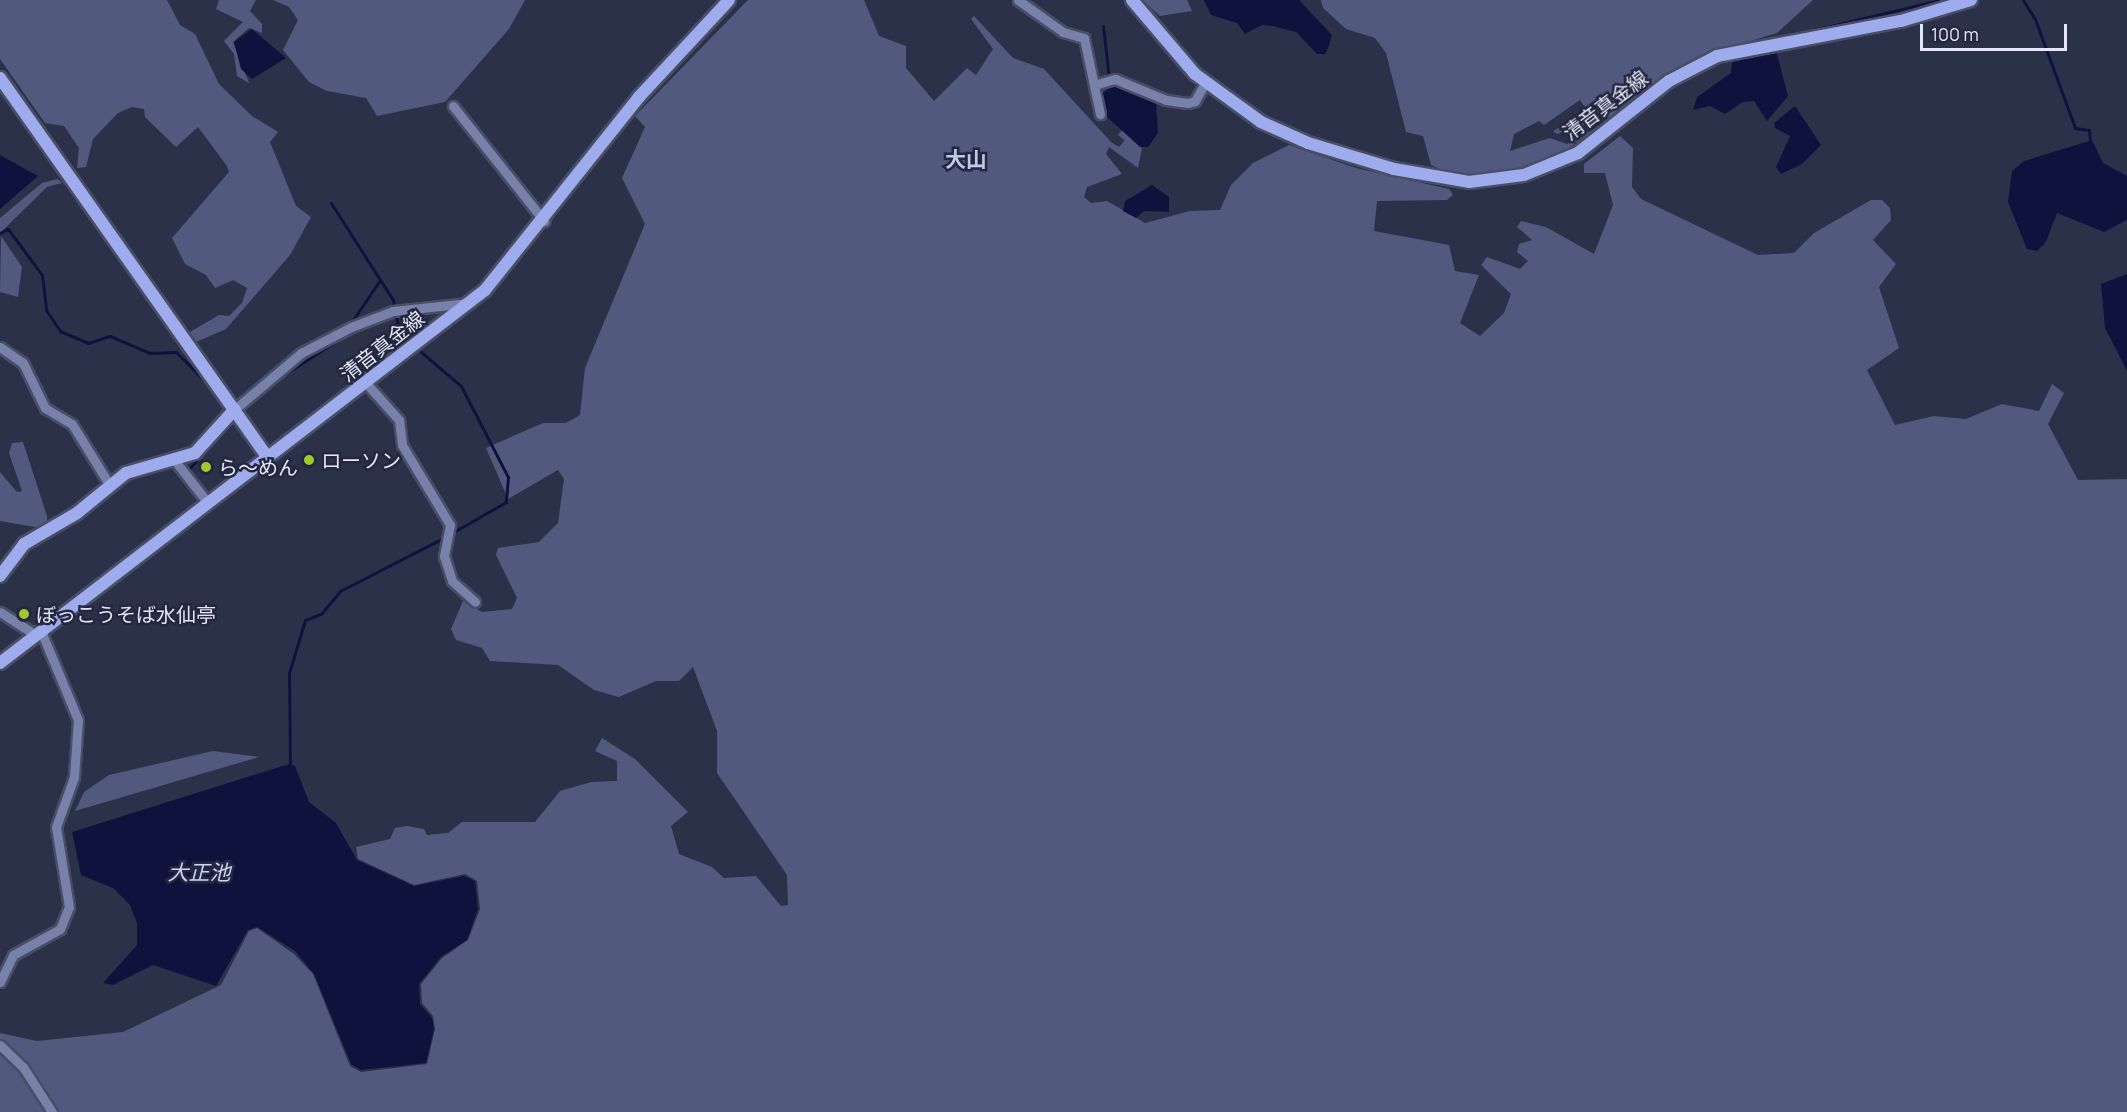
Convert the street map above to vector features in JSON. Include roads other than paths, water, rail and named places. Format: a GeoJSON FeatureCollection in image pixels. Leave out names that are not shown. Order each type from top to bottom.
{"type":"FeatureCollection","features":[{"type":"Feature","properties":{"kind":"main road","name":"清音真金線"},"geometry":{"type":"LineString","coordinates":[[0,663],[471,303],[544,221],[639,97],[729,0]]}},
{"type":"Feature","properties":{"kind":"main road","name":"清音真金線"},"geometry":{"type":"LineString","coordinates":[[1132,0],[1178,58],[1205,83],[1248,114],[1308,143],[1426,177],[1488,181],[1538,171],[1578,153],[1669,81],[1717,56],[1901,21],[1971,0]]}},
{"type":"Feature","properties":{"kind":"main road"},"geometry":{"type":"LineString","coordinates":[[0,78],[268,458]]}},
{"type":"Feature","properties":{"kind":"main road"},"geometry":{"type":"LineString","coordinates":[[0,576],[24,544],[86,507],[109,484],[126,473],[175,461],[203,447],[235,409]]}},
{"type":"Feature","properties":{"kind":"street"},"geometry":{"type":"LineString","coordinates":[[1018,0],[1063,32],[1084,38],[1100,114]]}},
{"type":"Feature","properties":{"kind":"street"},"geometry":{"type":"LineString","coordinates":[[1094,85],[1109,79],[1166,100],[1188,103],[1195,101],[1205,83]]}},
{"type":"Feature","properties":{"kind":"street"},"geometry":{"type":"LineString","coordinates":[[453,106],[544,221]]}},
{"type":"Feature","properties":{"kind":"street"},"geometry":{"type":"LineString","coordinates":[[235,409],[301,353],[395,310],[471,303]]}},
{"type":"Feature","properties":{"kind":"street"},"geometry":{"type":"LineString","coordinates":[[0,347],[23,363],[45,408],[72,424],[109,484]]}},
{"type":"Feature","properties":{"kind":"street"},"geometry":{"type":"LineString","coordinates":[[366,383],[399,420],[402,445],[450,525],[444,556],[452,581],[475,603]]}},
{"type":"Feature","properties":{"kind":"street"},"geometry":{"type":"LineString","coordinates":[[175,461],[208,503]]}},
{"type":"Feature","properties":{"kind":"street"},"geometry":{"type":"LineString","coordinates":[[0,612],[39,633],[78,720],[74,777],[56,827],[69,907],[66,923],[19,950],[0,979]]}},
{"type":"Feature","properties":{"kind":"street"},"geometry":{"type":"LineString","coordinates":[[0,1045],[22,1066],[52,1112]]}},
{"type":"Feature","properties":{"kind":"water"},"geometry":{"type":"Polygon","coordinates":[[[1204,0],[1299,0],[1332,35],[1329,46],[1325,54],[1317,54],[1296,32],[1273,26],[1262,25],[1245,34],[1237,23],[1211,15],[1204,0]]]}},
{"type":"Feature","properties":{"kind":"water"},"geometry":{"type":"Polygon","coordinates":[[[252,29],[286,58],[252,79],[241,69],[234,42],[252,29]]]}},
{"type":"Feature","properties":{"kind":"water"},"geometry":{"type":"Polygon","coordinates":[[[1776,51],[1788,96],[1767,121],[1754,101],[1743,102],[1725,114],[1710,106],[1693,110],[1697,97],[1731,73],[1732,62],[1776,51]]]}},
{"type":"Feature","properties":{"kind":"water"},"geometry":{"type":"Polygon","coordinates":[[[1114,84],[1156,101],[1158,133],[1148,147],[1140,147],[1106,116],[1102,94],[1114,84]]]}},
{"type":"Feature","properties":{"kind":"water"},"geometry":{"type":"Polygon","coordinates":[[[1795,106],[1821,145],[1802,164],[1781,174],[1776,167],[1790,136],[1775,128],[1774,123],[1795,106]]]}},
{"type":"Feature","properties":{"kind":"water"},"geometry":{"type":"Polygon","coordinates":[[[2092,140],[2103,163],[2127,176],[2127,220],[2104,232],[2057,213],[2046,242],[2037,251],[2027,249],[2008,202],[2012,171],[2024,161],[2092,140]]]}},
{"type":"Feature","properties":{"kind":"water"},"geometry":{"type":"Polygon","coordinates":[[[0,155],[38,176],[0,209],[0,155]]]}},
{"type":"Feature","properties":{"kind":"water"},"geometry":{"type":"Polygon","coordinates":[[[1152,185],[1169,197],[1169,212],[1144,211],[1136,218],[1123,211],[1125,201],[1152,185]]]}},
{"type":"Feature","properties":{"kind":"water"},"geometry":{"type":"Polygon","coordinates":[[[2127,274],[2127,371],[2105,328],[2101,284],[2127,274]]]}},
{"type":"Feature","properties":{"kind":"water","name":"大正池"},"geometry":{"type":"Polygon","coordinates":[[[289,764],[295,766],[309,802],[336,823],[357,860],[414,886],[464,876],[475,881],[478,909],[467,940],[441,957],[419,984],[420,1004],[432,1018],[434,1029],[426,1063],[361,1070],[351,1064],[314,974],[295,951],[257,927],[248,930],[216,986],[153,965],[113,985],[103,983],[137,945],[137,923],[130,905],[113,888],[81,875],[72,832],[289,764]]]}},
{"type":"Feature","properties":{"kind":"waterway"},"geometry":{"type":"LineString","coordinates":[[1814,30],[1940,0]]}},
{"type":"Feature","properties":{"kind":"waterway"},"geometry":{"type":"LineString","coordinates":[[2023,0],[2035,19],[2075,128],[2089,130],[2090,141]]}},
{"type":"Feature","properties":{"kind":"waterway"},"geometry":{"type":"LineString","coordinates":[[1103,26],[1109,79]]}},
{"type":"Feature","properties":{"kind":"waterway"},"geometry":{"type":"LineString","coordinates":[[331,203],[393,300],[398,325],[408,341]]}},
{"type":"Feature","properties":{"kind":"waterway"},"geometry":{"type":"LineString","coordinates":[[0,233],[8,229],[42,275],[46,310],[60,331],[88,343],[110,336],[150,353],[176,352],[207,383]]}},
{"type":"Feature","properties":{"kind":"waterway"},"geometry":{"type":"LineString","coordinates":[[353,320],[380,280]]}},
{"type":"Feature","properties":{"kind":"waterway"},"geometry":{"type":"LineString","coordinates":[[277,379],[347,334]]}},
{"type":"Feature","properties":{"kind":"waterway"},"geometry":{"type":"LineString","coordinates":[[421,352],[461,386],[508,477],[506,502],[450,534]]}},
{"type":"Feature","properties":{"kind":"waterway"},"geometry":{"type":"LineString","coordinates":[[242,409],[250,402]]}},
{"type":"Feature","properties":{"kind":"waterway"},"geometry":{"type":"LineString","coordinates":[[185,473],[229,426]]}},
{"type":"Feature","properties":{"kind":"waterway"},"geometry":{"type":"LineString","coordinates":[[290,767],[289,673],[305,620],[321,614],[340,591],[445,537]]}},
{"type":"Feature","properties":{"kind":"place","name":"ローソン"},"geometry":{"type":"Point","coordinates":[309,460]}},
{"type":"Feature","properties":{"kind":"place","name":"ら～めん"},"geometry":{"type":"Point","coordinates":[206,467]}},
{"type":"Feature","properties":{"kind":"place","name":"ぼっこうそば水仙亭"},"geometry":{"type":"Point","coordinates":[24,614]}},
{"type":"Feature","properties":{"kind":"district","name":"大山"},"geometry":{"type":"Point","coordinates":[966,159]}}]}
